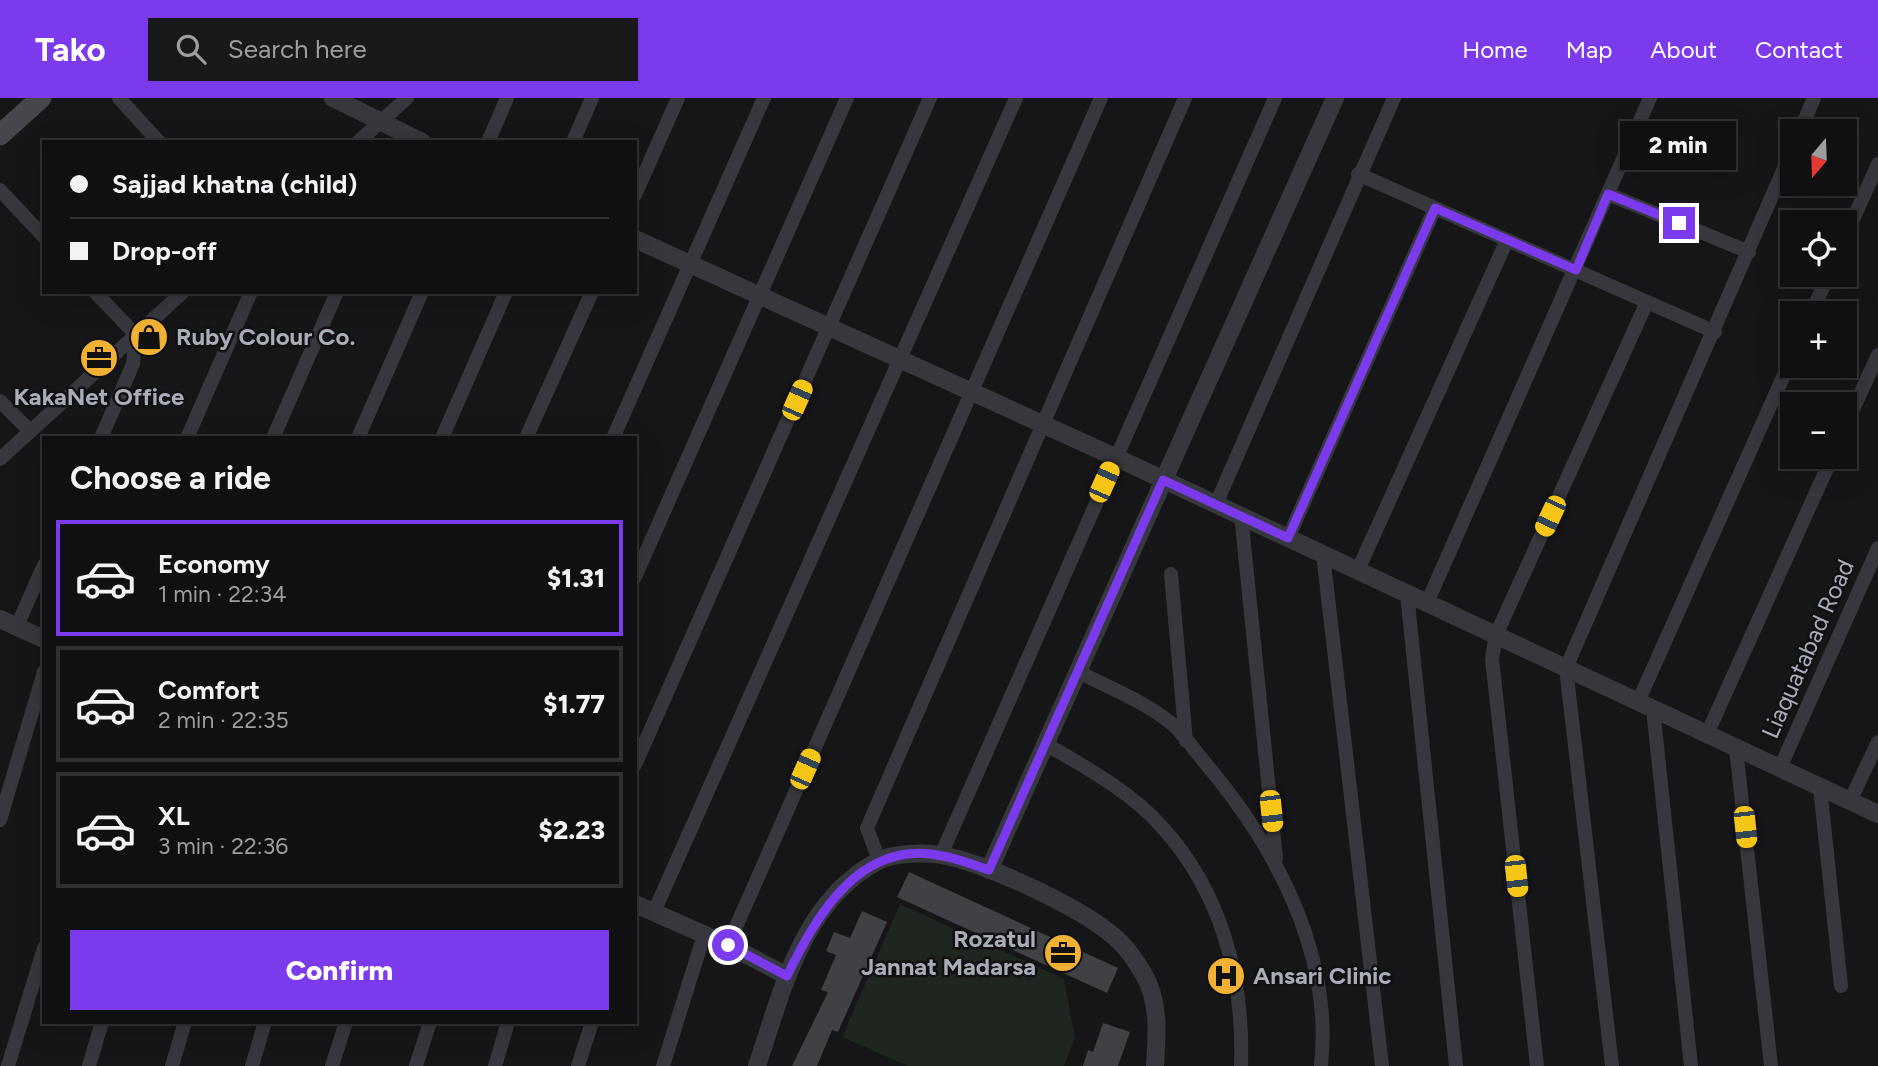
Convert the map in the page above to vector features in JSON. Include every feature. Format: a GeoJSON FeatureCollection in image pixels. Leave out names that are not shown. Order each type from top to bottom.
{"type":"FeatureCollection","features":[{"type":"Feature","properties":{"kind":"main road"},"geometry":{"type":"LineString","coordinates":[[0,135],[41,98]]}},
{"type":"Feature","properties":{"kind":"street"},"geometry":{"type":"LineString","coordinates":[[119,98],[157,140]]}},
{"type":"Feature","properties":{"kind":"street"},"geometry":{"type":"LineString","coordinates":[[333,98],[410,139]]}},
{"type":"Feature","properties":{"kind":"street"},"geometry":{"type":"LineString","coordinates":[[360,140],[407,98]]}},
{"type":"Feature","properties":{"kind":"street"},"geometry":{"type":"LineString","coordinates":[[489,140],[507,98]]}},
{"type":"Feature","properties":{"kind":"street"},"geometry":{"type":"LineString","coordinates":[[574,140],[592,98]]}},
{"type":"Feature","properties":{"kind":"street"},"geometry":{"type":"LineString","coordinates":[[637,190],[678,98]]}},
{"type":"Feature","properties":{"kind":"street"},"geometry":{"type":"LineString","coordinates":[[614,436],[764,98]]}},
{"type":"Feature","properties":{"kind":"street"},"geometry":{"type":"LineString","coordinates":[[637,573],[847,98]]}},
{"type":"Feature","properties":{"kind":"street"},"geometry":{"type":"LineString","coordinates":[[637,760],[930,98]]}},
{"type":"Feature","properties":{"kind":"street"},"geometry":{"type":"LineString","coordinates":[[654,912],[902,360],[1016,98]]}},
{"type":"Feature","properties":{"kind":"street"},"geometry":{"type":"LineString","coordinates":[[728,945],[1101,98]]}},
{"type":"Feature","properties":{"kind":"street"},"geometry":{"type":"LineString","coordinates":[[879,860],[867,828],[1185,98]]}},
{"type":"Feature","properties":{"kind":"street"},"geometry":{"type":"LineString","coordinates":[[941,855],[1275,98]]}},
{"type":"Feature","properties":{"kind":"street"},"geometry":{"type":"LineString","coordinates":[[989,870],[1335,98]]}},
{"type":"Feature","properties":{"kind":"street"},"geometry":{"type":"LineString","coordinates":[[1216,504],[1358,174],[1394,98]]}},
{"type":"Feature","properties":{"kind":"street"},"geometry":{"type":"LineString","coordinates":[[1427,603],[1650,98]]}},
{"type":"Feature","properties":{"kind":"street"},"geometry":{"type":"LineString","coordinates":[[1805,119],[1814,98]]}},
{"type":"Feature","properties":{"kind":"street"},"geometry":{"type":"LineString","coordinates":[[1857,210],[1878,164]]}},
{"type":"Feature","properties":{"kind":"street"},"geometry":{"type":"LineString","coordinates":[[1358,174],[1715,332]]}},
{"type":"Feature","properties":{"kind":"street"},"geometry":{"type":"LineString","coordinates":[[1612,1066],[1566,668],[1780,178]]}},
{"type":"Feature","properties":{"kind":"street"},"geometry":{"type":"LineString","coordinates":[[0,190],[42,235]]}},
{"type":"Feature","properties":{"kind":"street"},"geometry":{"type":"LineString","coordinates":[[1608,194],[1749,252]]}},
{"type":"Feature","properties":{"kind":"street"},"geometry":{"type":"LineString","coordinates":[[1288,538],[1435,208]]}},
{"type":"Feature","properties":{"kind":"street"},"geometry":{"type":"LineString","coordinates":[[637,240],[1241,515],[1878,814]]}},
{"type":"Feature","properties":{"kind":"street"},"geometry":{"type":"LineString","coordinates":[[1358,570],[1507,240]]}},
{"type":"Feature","properties":{"kind":"street"},"geometry":{"type":"LineString","coordinates":[[97,294],[136,335],[133,364],[102,436]]}},
{"type":"Feature","properties":{"kind":"street"},"geometry":{"type":"LineString","coordinates":[[1,459],[181,294]]}},
{"type":"Feature","properties":{"kind":"street"},"geometry":{"type":"LineString","coordinates":[[188,436],[250,294]]}},
{"type":"Feature","properties":{"kind":"street"},"geometry":{"type":"LineString","coordinates":[[274,436],[336,294]]}},
{"type":"Feature","properties":{"kind":"street"},"geometry":{"type":"LineString","coordinates":[[359,436],[421,294]]}},
{"type":"Feature","properties":{"kind":"street"},"geometry":{"type":"LineString","coordinates":[[443,436],[505,294]]}},
{"type":"Feature","properties":{"kind":"street"},"geometry":{"type":"LineString","coordinates":[[527,436],[591,294]]}},
{"type":"Feature","properties":{"kind":"street"},"geometry":{"type":"LineString","coordinates":[[1536,1066],[1492,659],[1496,635],[1647,302]]}},
{"type":"Feature","properties":{"kind":"street"},"geometry":{"type":"LineString","coordinates":[[1857,401],[1878,355]]}},
{"type":"Feature","properties":{"kind":"street"},"geometry":{"type":"LineString","coordinates":[[1691,1066],[1645,705],[1783,378]]}},
{"type":"Feature","properties":{"kind":"street"},"geometry":{"type":"LineString","coordinates":[[0,401],[30,431]]}},
{"type":"Feature","properties":{"kind":"street"},"geometry":{"type":"LineString","coordinates":[[1707,734],[1827,469]]}},
{"type":"Feature","properties":{"kind":"street"},"geometry":{"type":"LineString","coordinates":[[1241,515],[1276,865]]}},
{"type":"Feature","properties":{"kind":"street","name":"Liaquatabad Road"},"geometry":{"type":"LineString","coordinates":[[1780,768],[1878,548]]}},
{"type":"Feature","properties":{"kind":"street"},"geometry":{"type":"LineString","coordinates":[[1323,554],[1382,1066]]}},
{"type":"Feature","properties":{"kind":"street"},"geometry":{"type":"LineString","coordinates":[[42,568],[8,623],[42,638]]}},
{"type":"Feature","properties":{"kind":"street"},"geometry":{"type":"LineString","coordinates":[[1171,574],[1186,741]]}},
{"type":"Feature","properties":{"kind":"street"},"geometry":{"type":"LineString","coordinates":[[1407,594],[1456,1066]]}},
{"type":"Feature","properties":{"kind":"street"},"geometry":{"type":"LineString","coordinates":[[1077,671],[1171,723],[1259,834],[1276,865],[1310,950],[1321,1004],[1321,1066]]}},
{"type":"Feature","properties":{"kind":"street"},"geometry":{"type":"LineString","coordinates":[[0,820],[42,679]]}},
{"type":"Feature","properties":{"kind":"street"},"geometry":{"type":"LineString","coordinates":[[1850,801],[1878,741]]}},
{"type":"Feature","properties":{"kind":"street"},"geometry":{"type":"LineString","coordinates":[[1044,743],[1110,782],[1162,827],[1207,889],[1233,960],[1242,1028],[1241,1066]]}},
{"type":"Feature","properties":{"kind":"street"},"geometry":{"type":"LineString","coordinates":[[1736,748],[1771,1066]]}},
{"type":"Feature","properties":{"kind":"street"},"geometry":{"type":"LineString","coordinates":[[1820,787],[1841,986]]}},
{"type":"Feature","properties":{"kind":"street"},"geometry":{"type":"LineString","coordinates":[[757,1066],[787,976],[810,928],[829,901],[879,860],[917,854],[941,855],[989,870],[1091,920],[1121,943],[1145,975],[1158,1022],[1154,1066]]}},
{"type":"Feature","properties":{"kind":"street"},"geometry":{"type":"LineString","coordinates":[[637,905],[728,945],[787,976]]}},
{"type":"Feature","properties":{"kind":"street"},"geometry":{"type":"LineString","coordinates":[[663,1066],[704,934]]}},
{"type":"Feature","properties":{"kind":"street"},"geometry":{"type":"LineString","coordinates":[[8,1066],[42,955]]}},
{"type":"Feature","properties":{"kind":"street"},"geometry":{"type":"LineString","coordinates":[[89,1066],[101,1024]]}},
{"type":"Feature","properties":{"kind":"street"},"geometry":{"type":"LineString","coordinates":[[172,1066],[184,1024]]}},
{"type":"Feature","properties":{"kind":"street"},"geometry":{"type":"LineString","coordinates":[[252,1066],[264,1024]]}},
{"type":"Feature","properties":{"kind":"street"},"geometry":{"type":"LineString","coordinates":[[332,1066],[345,1024]]}},
{"type":"Feature","properties":{"kind":"street"},"geometry":{"type":"LineString","coordinates":[[416,1066],[429,1024]]}},
{"type":"Feature","properties":{"kind":"street"},"geometry":{"type":"LineString","coordinates":[[495,1066],[507,1024]]}},
{"type":"Feature","properties":{"kind":"street"},"geometry":{"type":"LineString","coordinates":[[578,1066],[591,1024]]}},
{"type":"Feature","properties":{"kind":"shaded area"},"geometry":{"type":"Polygon","coordinates":[[[900,904],[1064,979],[1075,1038],[1064,1066],[908,1066],[842,1037],[900,904]]]}},
{"type":"Feature","properties":{"kind":"building"},"geometry":{"type":"Polygon","coordinates":[[[909,872],[1118,968],[1107,993],[897,897],[909,872]]]}},
{"type":"Feature","properties":{"kind":"building"},"geometry":{"type":"Polygon","coordinates":[[[862,911],[887,922],[838,1032],[832,1030],[817,1066],[792,1066],[828,992],[821,990],[836,955],[826,951],[834,932],[850,938],[862,911]]]}},
{"type":"Feature","properties":{"kind":"building"},"geometry":{"type":"Polygon","coordinates":[[[1103,1023],[1130,1032],[1118,1066],[1083,1066],[1088,1050],[1093,1052],[1103,1023]]]}},
{"type":"Feature","properties":{"kind":"place","name":"Ruby Colour Co."},"geometry":{"type":"Point","coordinates":[149,337]}},
{"type":"Feature","properties":{"kind":"place","name":"KakaNet Office"},"geometry":{"type":"Point","coordinates":[99,358]}},
{"type":"Feature","properties":{"kind":"place","name":"Rozatul Jannat Madarsa"},"geometry":{"type":"Point","coordinates":[1063,953]}},
{"type":"Feature","properties":{"kind":"place","name":"Ansari Clinic"},"geometry":{"type":"Point","coordinates":[1226,976]}},
{"type":"Feature","properties":{"kind":"route"},"geometry":{"type":"LineString","coordinates":[[728,945],[787,976],[810,928],[829,901],[879,860],[917,854],[941,855],[989,870],[1163,480],[1288,538],[1435,208],[1576,270],[1608,194],[1679,223]]}}]}
